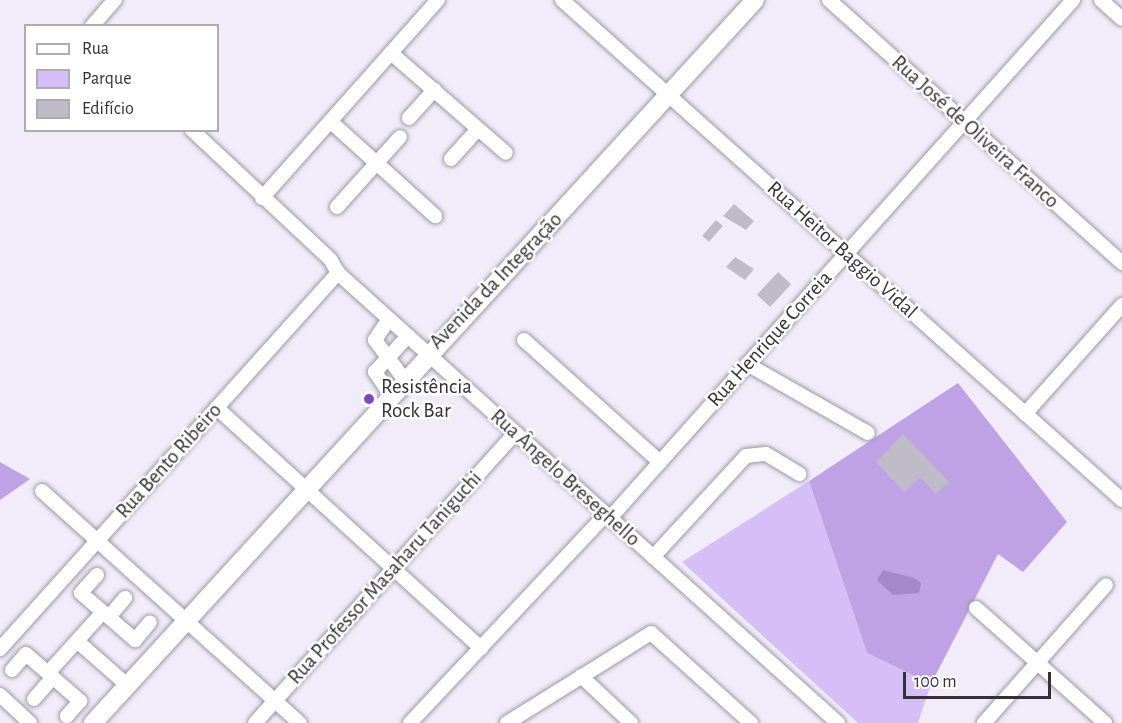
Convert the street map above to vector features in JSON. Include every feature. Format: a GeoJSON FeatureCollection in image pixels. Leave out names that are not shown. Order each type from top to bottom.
{"type":"FeatureCollection","features":[{"type":"Feature","properties":{"kind":"main road","name":"Avenida da Integração"},"geometry":{"type":"LineString","coordinates":[[93,723],[427,353],[669,97],[755,0]]}},
{"type":"Feature","properties":{"kind":"street"},"geometry":{"type":"LineString","coordinates":[[94,24],[115,0]]}},
{"type":"Feature","properties":{"kind":"street"},"geometry":{"type":"LineString","coordinates":[[262,198],[438,0]]}},
{"type":"Feature","properties":{"kind":"street","name":"Rua Heitor Baggio Vidal"},"geometry":{"type":"LineString","coordinates":[[562,0],[1122,500]]}},
{"type":"Feature","properties":{"kind":"street","name":"Rua José de Oliveira Franco"},"geometry":{"type":"LineString","coordinates":[[829,0],[1122,263]]}},
{"type":"Feature","properties":{"kind":"street","name":"Rua Henrique Correia"},"geometry":{"type":"LineString","coordinates":[[410,723],[660,462],[1073,0]]}},
{"type":"Feature","properties":{"kind":"street"},"geometry":{"type":"LineString","coordinates":[[1101,0],[1122,19]]}},
{"type":"Feature","properties":{"kind":"street"},"geometry":{"type":"LineString","coordinates":[[392,53],[506,153]]}},
{"type":"Feature","properties":{"kind":"street"},"geometry":{"type":"LineString","coordinates":[[409,118],[434,90]]}},
{"type":"Feature","properties":{"kind":"street"},"geometry":{"type":"LineString","coordinates":[[330,121],[435,216]]}},
{"type":"Feature","properties":{"kind":"street"},"geometry":{"type":"LineString","coordinates":[[451,159],[478,129]]}},
{"type":"Feature","properties":{"kind":"street","name":"Rua Ângelo Breseghello"},"geometry":{"type":"LineString","coordinates":[[194,132],[262,198],[330,259],[338,273],[838,723]]}},
{"type":"Feature","properties":{"kind":"street"},"geometry":{"type":"LineString","coordinates":[[337,207],[400,137]]}},
{"type":"Feature","properties":{"kind":"street","name":"Rua Bento Ribeiro"},"geometry":{"type":"LineString","coordinates":[[0,649],[338,273]]}},
{"type":"Feature","properties":{"kind":"street"},"geometry":{"type":"LineString","coordinates":[[1025,414],[1122,305]]}},
{"type":"Feature","properties":{"kind":"street"},"geometry":{"type":"LineString","coordinates":[[389,319],[375,340],[404,379]]}},
{"type":"Feature","properties":{"kind":"street"},"geometry":{"type":"LineString","coordinates":[[390,394],[374,374],[408,336]]}},
{"type":"Feature","properties":{"kind":"street"},"geometry":{"type":"LineString","coordinates":[[524,340],[660,462]]}},
{"type":"Feature","properties":{"kind":"street"},"geometry":{"type":"LineString","coordinates":[[747,364],[868,433]]}},
{"type":"Feature","properties":{"kind":"street"},"geometry":{"type":"LineString","coordinates":[[217,408],[481,648]]}},
{"type":"Feature","properties":{"kind":"street","name":"Rua Professor Masaharu Taniguchi"},"geometry":{"type":"LineString","coordinates":[[255,723],[515,432]]}},
{"type":"Feature","properties":{"kind":"street"},"geometry":{"type":"LineString","coordinates":[[653,557],[746,456],[766,454],[799,474]]}},
{"type":"Feature","properties":{"kind":"street"},"geometry":{"type":"LineString","coordinates":[[42,491],[300,723]]}},
{"type":"Feature","properties":{"kind":"street"},"geometry":{"type":"LineString","coordinates":[[97,575],[81,593],[105,618],[135,640],[150,622]]}},
{"type":"Feature","properties":{"kind":"street"},"geometry":{"type":"LineString","coordinates":[[984,723],[1106,585]]}},
{"type":"Feature","properties":{"kind":"street"},"geometry":{"type":"LineString","coordinates":[[34,699],[80,644],[125,598]]}},
{"type":"Feature","properties":{"kind":"street"},"geometry":{"type":"LineString","coordinates":[[976,608],[1105,723]]}},
{"type":"Feature","properties":{"kind":"street"},"geometry":{"type":"LineString","coordinates":[[508,723],[651,633],[751,723]]}},
{"type":"Feature","properties":{"kind":"street"},"geometry":{"type":"LineString","coordinates":[[80,644],[127,685]]}},
{"type":"Feature","properties":{"kind":"street"},"geometry":{"type":"LineString","coordinates":[[12,670],[26,654],[54,673],[80,701],[67,716]]}},
{"type":"Feature","properties":{"kind":"street"},"geometry":{"type":"LineString","coordinates":[[581,676],[631,723]]}},
{"type":"Feature","properties":{"kind":"street"},"geometry":{"type":"LineString","coordinates":[[0,695],[30,723]]}},
{"type":"Feature","properties":{"kind":"green space"},"geometry":{"type":"Polygon","coordinates":[[[809,481],[867,653],[931,684],[918,723],[858,723],[682,562],[809,481]]]}},
{"type":"Feature","properties":{"kind":"shaded area"},"geometry":{"type":"Polygon","coordinates":[[[958,383],[1067,522],[1023,572],[998,554],[931,684],[867,653],[809,481],[958,383]]]}},
{"type":"Feature","properties":{"kind":"shaded area"},"geometry":{"type":"Polygon","coordinates":[[[0,462],[30,479],[0,500],[0,462]]]}},
{"type":"Feature","properties":{"kind":"shaded area"},"geometry":{"type":"Polygon","coordinates":[[[883,570],[914,578],[921,583],[919,593],[893,595],[877,580],[883,570]]]}},
{"type":"Feature","properties":{"kind":"building"},"geometry":{"type":"Polygon","coordinates":[[[734,204],[754,221],[746,230],[723,216],[734,204]]]}},
{"type":"Feature","properties":{"kind":"building"},"geometry":{"type":"Polygon","coordinates":[[[716,220],[723,226],[709,242],[702,236],[716,220]]]}},
{"type":"Feature","properties":{"kind":"building"},"geometry":{"type":"Polygon","coordinates":[[[735,257],[754,269],[745,280],[726,267],[735,257]]]}},
{"type":"Feature","properties":{"kind":"building"},"geometry":{"type":"Polygon","coordinates":[[[778,272],[791,284],[770,307],[757,295],[778,272]]]}},
{"type":"Feature","properties":{"kind":"building"},"geometry":{"type":"Polygon","coordinates":[[[903,434],[949,482],[936,494],[920,477],[904,492],[876,462],[903,434]]]}},
{"type":"Feature","properties":{"kind":"place","name":"Resistência Rock Bar"},"geometry":{"type":"Point","coordinates":[369,399]}}]}
